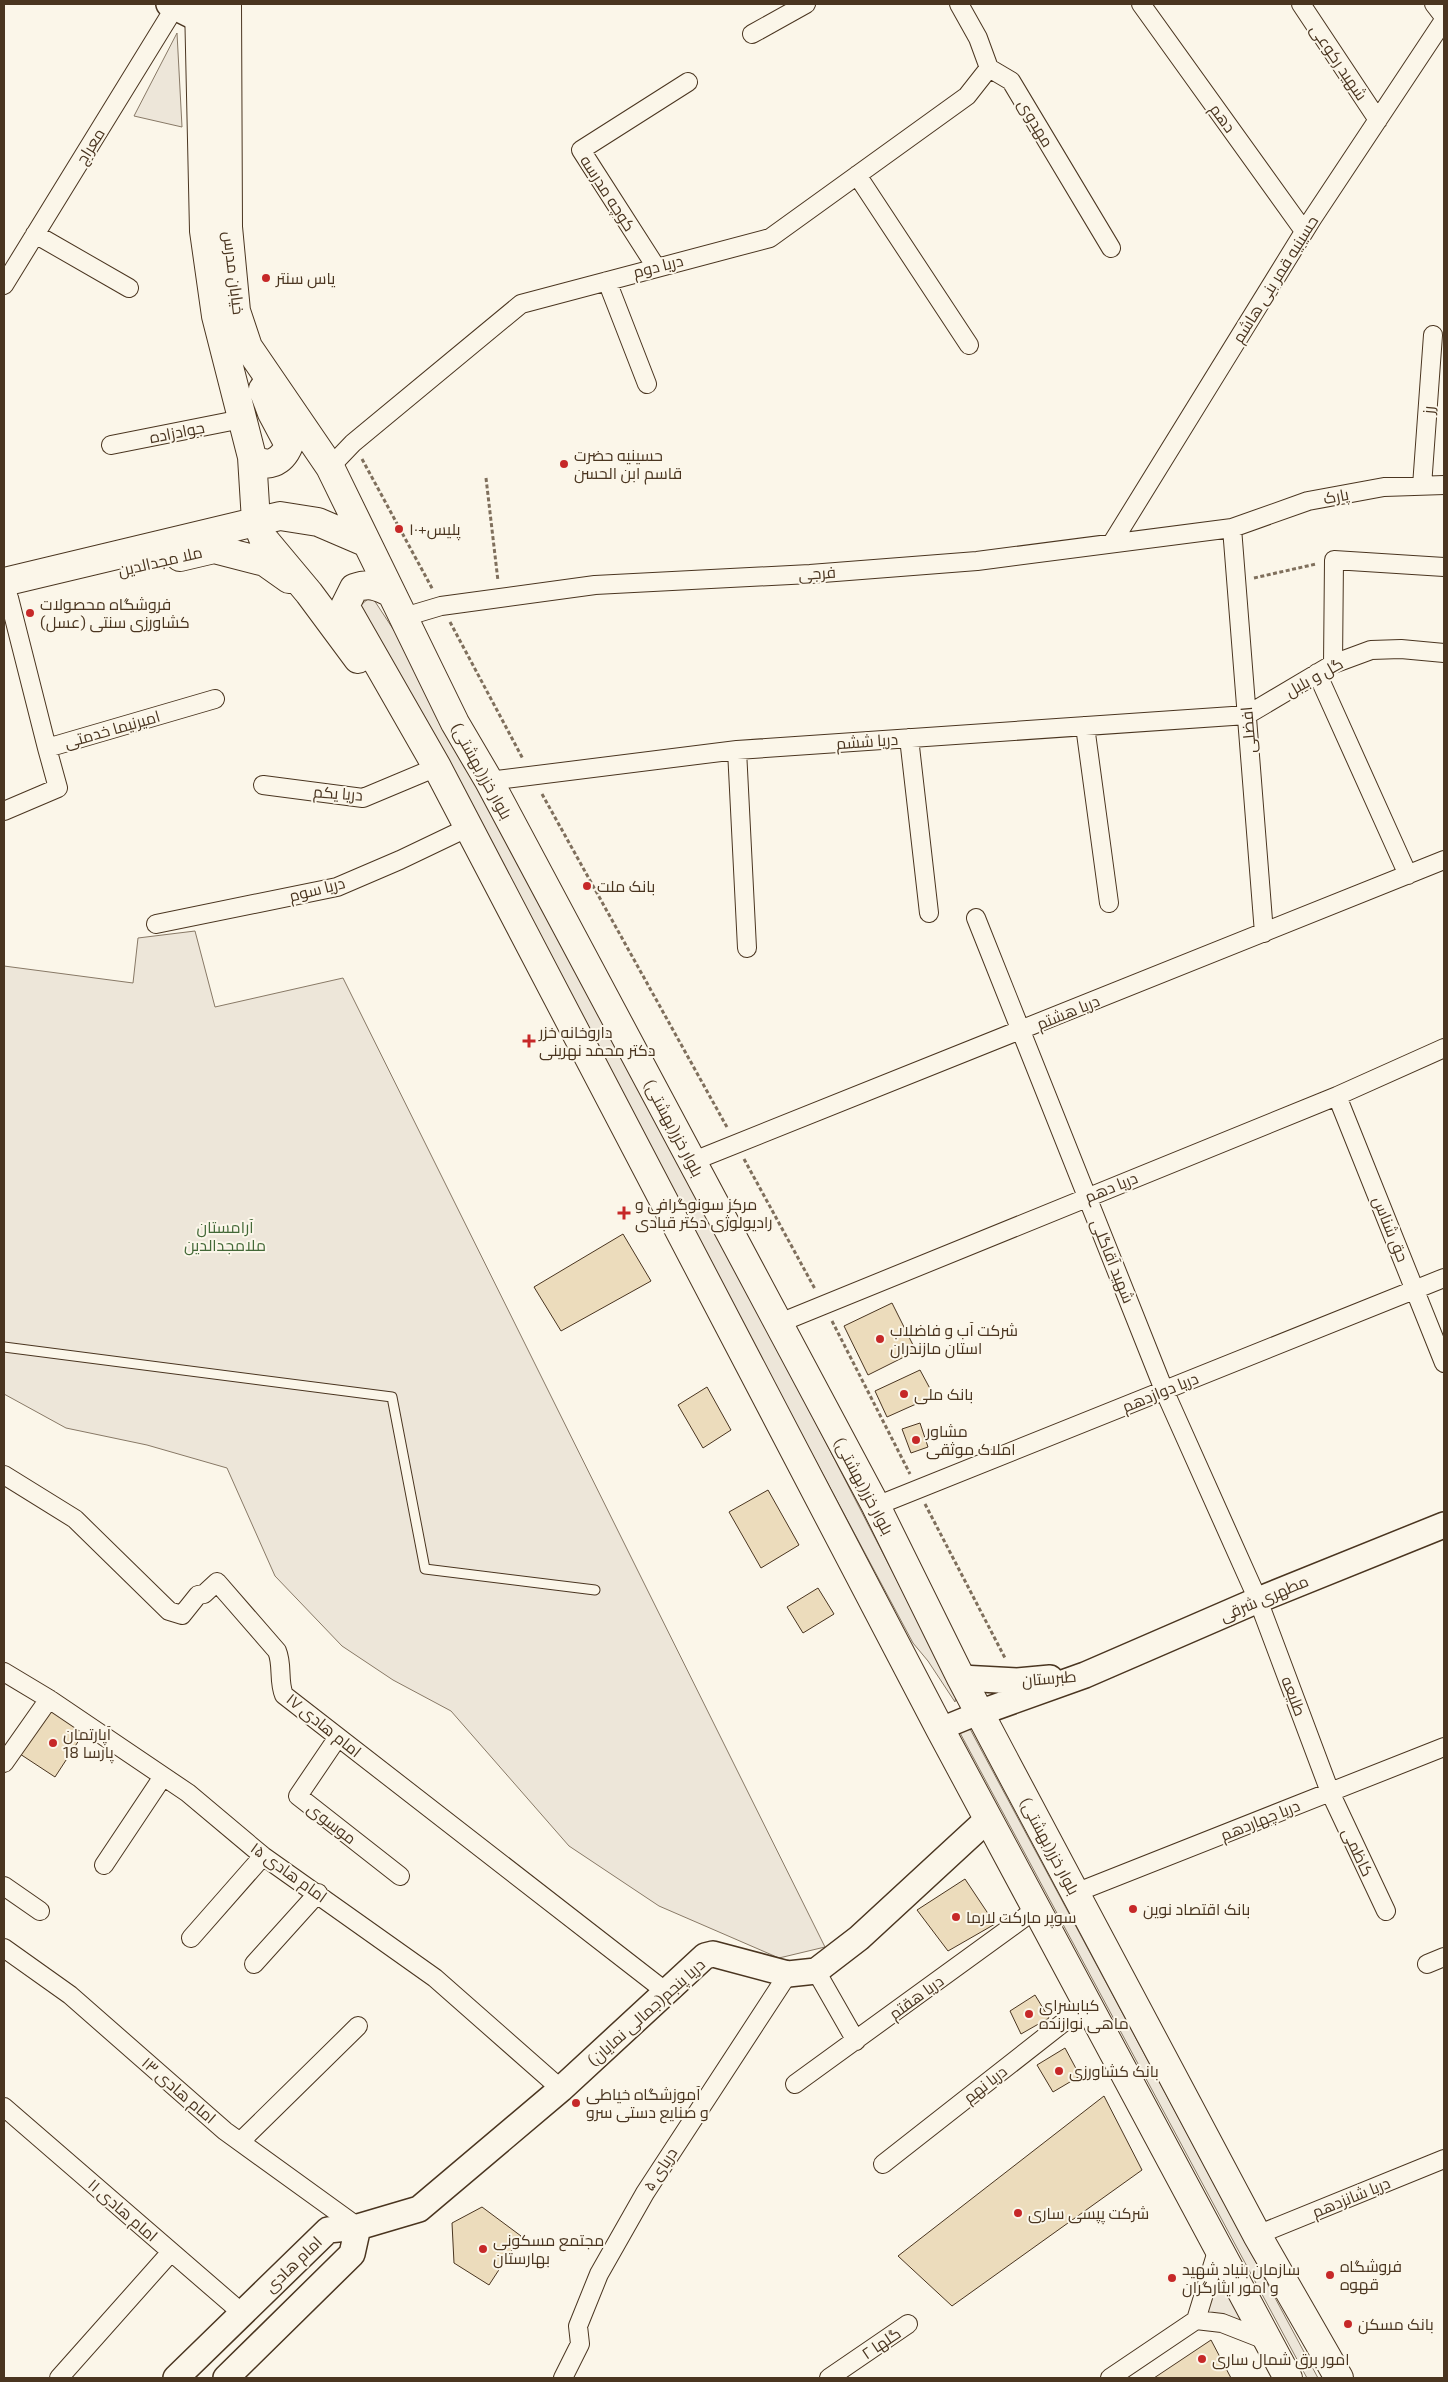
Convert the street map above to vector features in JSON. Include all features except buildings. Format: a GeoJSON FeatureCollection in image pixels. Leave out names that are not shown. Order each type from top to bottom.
{"type":"FeatureCollection","features":[{"type":"Feature","properties":{"kind":"main road","name":"خیابان مدرس"},"geometry":{"type":"LineString","coordinates":[[227,4],[228,227],[236,311],[248,347],[330,467],[391,593]]}},
{"type":"Feature","properties":{"kind":"main road","name":"خیابان مدرس"},"geometry":{"type":"LineString","coordinates":[[185,9],[204,231],[216,316],[252,457],[256,521]]}},
{"type":"Feature","properties":{"kind":"main road"},"geometry":{"type":"LineString","coordinates":[[248,347],[272,413],[289,445],[285,455],[277,462],[266,464],[252,457]]}},
{"type":"Feature","properties":{"kind":"main road","name":"ملا مجدالدین"},"geometry":{"type":"LineString","coordinates":[[6,593],[256,521],[280,516],[318,522],[367,543]]}},
{"type":"Feature","properties":{"kind":"main road"},"geometry":{"type":"LineString","coordinates":[[256,521],[263,538],[309,593],[437,767]]}},
{"type":"Feature","properties":{"kind":"main road","name":"ملا مجدالدین"},"geometry":{"type":"LineString","coordinates":[[6,593],[96,576],[214,549],[265,562],[309,593]]}},
{"type":"Feature","properties":{"kind":"main road"},"geometry":{"type":"LineString","coordinates":[[391,593],[376,585],[366,584],[354,588],[345,606],[469,827],[940,1729],[1288,2378]]}},
{"type":"Feature","properties":{"kind":"main road","name":"بلوار خزر(بهشتی)"},"geometry":{"type":"LineString","coordinates":[[391,593],[455,723],[489,781],[777,1324],[876,1506],[979,1713],[1257,2235],[1339,2378]]}},
{"type":"Feature","properties":{"kind":"main road","name":"مطهری شرقی"},"geometry":{"type":"LineString","coordinates":[[1085,1675],[1258,1600],[1444,1525]]}},
{"type":"Feature","properties":{"kind":"main road","name":"طبرستان"},"geometry":{"type":"LineString","coordinates":[[961,1678],[1017,1681],[1085,1675]]}},
{"type":"Feature","properties":{"kind":"main road","name":"طبرستان"},"geometry":{"type":"LineString","coordinates":[[979,1713],[1085,1675]]}},
{"type":"Feature","properties":{"kind":"main road"},"geometry":{"type":"LineString","coordinates":[[816,1971],[859,1938],[988,1819]]}},
{"type":"Feature","properties":{"kind":"main road","name":"دریا پنجم(جمالی نمایان)"},"geometry":{"type":"LineString","coordinates":[[358,2227],[419,2209],[561,2089],[698,1962],[713,1954],[788,1974],[816,1971]]}},
{"type":"Feature","properties":{"kind":"main road"},"geometry":{"type":"LineString","coordinates":[[226,2378],[352,2254],[358,2227]]}},
{"type":"Feature","properties":{"kind":"main road","name":"امام هادی"},"geometry":{"type":"LineString","coordinates":[[176,2378],[328,2230],[358,2227]]}},
{"type":"Feature","properties":{"kind":"street"},"geometry":{"type":"LineString","coordinates":[[752,34],[806,4]]}},
{"type":"Feature","properties":{"kind":"street"},"geometry":{"type":"LineString","coordinates":[[959,4],[978,38],[989,68]]}},
{"type":"Feature","properties":{"kind":"street","name":"دهم"},"geometry":{"type":"LineString","coordinates":[[1141,4],[1304,232]]}},
{"type":"Feature","properties":{"kind":"street","name":"شهید رکوعی"},"geometry":{"type":"LineString","coordinates":[[1301,4],[1378,120]]}},
{"type":"Feature","properties":{"kind":"street"},"geometry":{"type":"LineString","coordinates":[[1434,4],[1444,18]]}},
{"type":"Feature","properties":{"kind":"street","name":"معراج"},"geometry":{"type":"LineString","coordinates":[[4,285],[35,234],[185,9]]}},
{"type":"Feature","properties":{"kind":"street","name":"حسینیه قمر بنی هاشم"},"geometry":{"type":"LineString","coordinates":[[1112,543],[1304,232],[1444,18]]}},
{"type":"Feature","properties":{"kind":"street","name":"دریا دوم"},"geometry":{"type":"LineString","coordinates":[[330,467],[353,443],[521,304],[770,238],[967,96],[989,68]]}},
{"type":"Feature","properties":{"kind":"street","name":"مهدوی"},"geometry":{"type":"LineString","coordinates":[[989,68],[1011,80],[1111,248]]}},
{"type":"Feature","properties":{"kind":"street","name":"کوچه مدرسه"},"geometry":{"type":"LineString","coordinates":[[656,267],[581,150],[688,82]]}},
{"type":"Feature","properties":{"kind":"street"},"geometry":{"type":"LineString","coordinates":[[857,175],[970,345]]}},
{"type":"Feature","properties":{"kind":"street"},"geometry":{"type":"LineString","coordinates":[[35,234],[129,288]]}},
{"type":"Feature","properties":{"kind":"street"},"geometry":{"type":"LineString","coordinates":[[607,281],[647,384]]}},
{"type":"Feature","properties":{"kind":"street","name":"رز"},"geometry":{"type":"LineString","coordinates":[[1422,486],[1433,335]]}},
{"type":"Feature","properties":{"kind":"street","name":"جوادزاده"},"geometry":{"type":"LineString","coordinates":[[111,445],[242,418]]}},
{"type":"Feature","properties":{"kind":"street","name":"پارک"},"geometry":{"type":"LineString","coordinates":[[1232,528],[1308,501],[1384,487],[1444,485]]}},
{"type":"Feature","properties":{"kind":"street","name":"فرجی"},"geometry":{"type":"LineString","coordinates":[[404,617],[441,606],[499,596],[595,585],[810,574],[967,562],[1232,528]]}},
{"type":"Feature","properties":{"kind":"street","name":"افضلی"},"geometry":{"type":"LineString","coordinates":[[1232,528],[1264,933]]}},
{"type":"Feature","properties":{"kind":"street"},"geometry":{"type":"LineString","coordinates":[[1332,664],[1334,560],[1444,567]]}},
{"type":"Feature","properties":{"kind":"street"},"geometry":{"type":"LineString","coordinates":[[6,593],[47,748]]}},
{"type":"Feature","properties":{"kind":"street","name":"گل و بلبل"},"geometry":{"type":"LineString","coordinates":[[1247,715],[1332,664],[1371,650],[1401,649],[1444,653]]}},
{"type":"Feature","properties":{"kind":"street"},"geometry":{"type":"LineString","coordinates":[[1317,673],[1408,875]]}},
{"type":"Feature","properties":{"kind":"street","name":"امیرنیما خدمتی"},"geometry":{"type":"LineString","coordinates":[[4,811],[58,788],[47,748],[215,699]]}},
{"type":"Feature","properties":{"kind":"street","name":"دریا ششم"},"geometry":{"type":"LineString","coordinates":[[489,781],[737,750],[1247,715]]}},
{"type":"Feature","properties":{"kind":"street"},"geometry":{"type":"LineString","coordinates":[[1085,726],[1109,903]]}},
{"type":"Feature","properties":{"kind":"street"},"geometry":{"type":"LineString","coordinates":[[909,738],[929,913]]}},
{"type":"Feature","properties":{"kind":"street"},"geometry":{"type":"LineString","coordinates":[[737,750],[748,948]]}},
{"type":"Feature","properties":{"kind":"street","name":"دریا یکم"},"geometry":{"type":"LineString","coordinates":[[263,785],[363,798],[437,767]]}},
{"type":"Feature","properties":{"kind":"street","name":"دریا سوم"},"geometry":{"type":"LineString","coordinates":[[156,924],[337,887],[469,827]]}},
{"type":"Feature","properties":{"kind":"street","name":"دریا هشتم"},"geometry":{"type":"LineString","coordinates":[[691,1162],[1444,860]]}},
{"type":"Feature","properties":{"kind":"street","name":"شهید آقاگلی"},"geometry":{"type":"LineString","coordinates":[[976,918],[1164,1390],[1258,1600]]}},
{"type":"Feature","properties":{"kind":"street","name":"دریا دهم"},"geometry":{"type":"LineString","coordinates":[[777,1324],[1087,1196],[1337,1096],[1444,1048]]}},
{"type":"Feature","properties":{"kind":"street","name":"حق شناس"},"geometry":{"type":"LineString","coordinates":[[1337,1096],[1444,1363]]}},
{"type":"Feature","properties":{"kind":"street","name":"دریا دوازدهم"},"geometry":{"type":"LineString","coordinates":[[876,1506],[1444,1278]]}},
{"type":"Feature","properties":{"kind":"street","name":"امام هادی ۱۷"},"geometry":{"type":"LineString","coordinates":[[4,1475],[75,1520],[169,1611],[182,1616],[198,1595],[204,1594],[217,1582],[277,1652],[280,1658],[281,1688],[284,1695],[665,1991]]}},
{"type":"Feature","properties":{"kind":"street","name":"طلیعه"},"geometry":{"type":"LineString","coordinates":[[1258,1600],[1330,1792]]}},
{"type":"Feature","properties":{"kind":"street","name":"امام هادی ۱۵"},"geometry":{"type":"LineString","coordinates":[[4,1672],[49,1699],[162,1778],[188,1793],[263,1856],[318,1893],[435,1978],[561,2089]]}},
{"type":"Feature","properties":{"kind":"street"},"geometry":{"type":"LineString","coordinates":[[4,1763],[49,1699]]}},
{"type":"Feature","properties":{"kind":"street"},"geometry":{"type":"LineString","coordinates":[[940,1729],[979,1713]]}},
{"type":"Feature","properties":{"kind":"street","name":"موسوی"},"geometry":{"type":"LineString","coordinates":[[338,1737],[298,1796],[400,1876]]}},
{"type":"Feature","properties":{"kind":"street","name":"دریا چهاردهم"},"geometry":{"type":"LineString","coordinates":[[1075,1893],[1444,1747]]}},
{"type":"Feature","properties":{"kind":"street"},"geometry":{"type":"LineString","coordinates":[[104,1865],[162,1778]]}},
{"type":"Feature","properties":{"kind":"street","name":"کاظمی"},"geometry":{"type":"LineString","coordinates":[[1330,1792],[1386,1911]]}},
{"type":"Feature","properties":{"kind":"street"},"geometry":{"type":"LineString","coordinates":[[191,1938],[263,1856]]}},
{"type":"Feature","properties":{"kind":"street"},"geometry":{"type":"LineString","coordinates":[[4,1886],[40,1911]]}},
{"type":"Feature","properties":{"kind":"street"},"geometry":{"type":"LineString","coordinates":[[254,1964],[318,1893]]}},
{"type":"Feature","properties":{"kind":"street","name":"دریا هقتم"},"geometry":{"type":"LineString","coordinates":[[795,2084],[1036,1909]]}},
{"type":"Feature","properties":{"kind":"street","name":"امام هادی ١٣"},"geometry":{"type":"LineString","coordinates":[[4,1948],[70,1996],[240,2142],[358,2227]]}},
{"type":"Feature","properties":{"kind":"street"},"geometry":{"type":"LineString","coordinates":[[1427,1964],[1444,1957]]}},
{"type":"Feature","properties":{"kind":"street"},"geometry":{"type":"LineString","coordinates":[[816,1971],[856,2041]]}},
{"type":"Feature","properties":{"kind":"street","name":"دریای ۵"},"geometry":{"type":"LineString","coordinates":[[563,2378],[580,2344],[578,2326],[608,2258],[645,2193],[788,1974]]}},
{"type":"Feature","properties":{"kind":"street","name":"دریا نهم"},"geometry":{"type":"LineString","coordinates":[[883,2164],[1087,2004]]}},
{"type":"Feature","properties":{"kind":"street"},"geometry":{"type":"LineString","coordinates":[[240,2142],[358,2026]]}},
{"type":"Feature","properties":{"kind":"street","name":"امام هادی ١۱"},"geometry":{"type":"LineString","coordinates":[[4,2107],[242,2313]]}},
{"type":"Feature","properties":{"kind":"street","name":"دریا شانزدهم"},"geometry":{"type":"LineString","coordinates":[[1257,2235],[1444,2159]]}},
{"type":"Feature","properties":{"kind":"street"},"geometry":{"type":"LineString","coordinates":[[1110,2378],[1196,2320],[1218,2248]]}},
{"type":"Feature","properties":{"kind":"street"},"geometry":{"type":"LineString","coordinates":[[59,2378],[171,2252]]}},
{"type":"Feature","properties":{"kind":"street"},"geometry":{"type":"LineString","coordinates":[[1196,2320],[1222,2323],[1268,2341]]}},
{"type":"Feature","properties":{"kind":"street","name":"گلها ۲"},"geometry":{"type":"LineString","coordinates":[[829,2378],[908,2324]]}},
{"type":"Feature","properties":{"kind":"lane"},"geometry":{"type":"LineString","coordinates":[[4,1347],[392,1397],[425,1569],[595,1590]]}},
{"type":"Feature","properties":{"kind":"path"},"geometry":{"type":"LineString","coordinates":[[353,443],[532,776],[824,1305],[1017,1681]]}},
{"type":"Feature","properties":{"kind":"path"},"geometry":{"type":"LineString","coordinates":[[486,478],[499,596]]}},
{"type":"Feature","properties":{"kind":"path"},"geometry":{"type":"LineString","coordinates":[[1236,582],[1334,560]]}},
{"type":"Feature","properties":{"kind":"green space"},"geometry":{"type":"Polygon","coordinates":[[[177,33],[182,127],[134,116],[177,33]]]}},
{"type":"Feature","properties":{"kind":"green space"},"geometry":{"type":"Polygon","coordinates":[[[369,598],[374,600],[455,723],[956,1695],[955,1702],[928,1661],[913,1643],[362,611],[361,605],[369,598]]]}},
{"type":"Feature","properties":{"kind":"green space","name":"آرامستان ملامجدالدین"},"geometry":{"type":"Polygon","coordinates":[[[195,931],[215,1007],[343,978],[825,1947],[779,1958],[659,1906],[569,1846],[451,1711],[393,1680],[342,1646],[275,1576],[227,1468],[147,1445],[66,1428],[4,1394],[4,966],[133,983],[138,938],[195,931]]]}},
{"type":"Feature","properties":{"kind":"green space"},"geometry":{"type":"Polygon","coordinates":[[[969,1727],[1318,2378],[1307,2378],[959,1731],[969,1727]]]}},
{"type":"Feature","properties":{"kind":"green space"},"geometry":{"type":"Polygon","coordinates":[[[1220,2272],[1248,2323],[1205,2314],[1220,2272]]]}},
{"type":"Feature","properties":{"kind":"place","name":"یاس سنتر"},"geometry":{"type":"Point","coordinates":[266,278]}},
{"type":"Feature","properties":{"kind":"place","name":"حسینیه حضرت قاسم ابن الحسن"},"geometry":{"type":"Point","coordinates":[564,464]}},
{"type":"Feature","properties":{"kind":"place","name":"پلیس+١٠"},"geometry":{"type":"Point","coordinates":[399,529]}},
{"type":"Feature","properties":{"kind":"place","name":"فروشگاه محصولات کشاورزی سنتی (عسل)"},"geometry":{"type":"Point","coordinates":[30,613]}},
{"type":"Feature","properties":{"kind":"place","name":"بانک ملت"},"geometry":{"type":"Point","coordinates":[587,886]}},
{"type":"Feature","properties":{"kind":"place","name":"داروخانه خزر دکتر محمد نهرینی"},"geometry":{"type":"Point","coordinates":[529,1041]}},
{"type":"Feature","properties":{"kind":"place","name":"مركز سونوگرافی و راديولوژی دكتر قبادی"},"geometry":{"type":"Point","coordinates":[624,1213]}},
{"type":"Feature","properties":{"kind":"place","name":"شرکت آب و فاضلاب استان مازندران"},"geometry":{"type":"Point","coordinates":[880,1339]}},
{"type":"Feature","properties":{"kind":"place","name":"بانک ملی"},"geometry":{"type":"Point","coordinates":[904,1394]}},
{"type":"Feature","properties":{"kind":"place","name":"مشاور املاک موثقی"},"geometry":{"type":"Point","coordinates":[916,1440]}},
{"type":"Feature","properties":{"kind":"place","name":"آپارتمان پارسا 18"},"geometry":{"type":"Point","coordinates":[53,1743]}},
{"type":"Feature","properties":{"kind":"place","name":"بانک اقتصاد نوین"},"geometry":{"type":"Point","coordinates":[1133,1909]}},
{"type":"Feature","properties":{"kind":"place","name":"سوپر مارکت لارما"},"geometry":{"type":"Point","coordinates":[956,1917]}},
{"type":"Feature","properties":{"kind":"place","name":"کبابسرای ماهی نوازنده"},"geometry":{"type":"Point","coordinates":[1029,2014]}},
{"type":"Feature","properties":{"kind":"place","name":"بانک کشاورزی"},"geometry":{"type":"Point","coordinates":[1059,2071]}},
{"type":"Feature","properties":{"kind":"place","name":"آموزشگاه خیاطی و صنایع دستی سرو"},"geometry":{"type":"Point","coordinates":[576,2103]}},
{"type":"Feature","properties":{"kind":"place","name":"شرکت پپسی ساری"},"geometry":{"type":"Point","coordinates":[1018,2213]}},
{"type":"Feature","properties":{"kind":"place","name":"مجتمع مسکونی بهارستان"},"geometry":{"type":"Point","coordinates":[483,2249]}},
{"type":"Feature","properties":{"kind":"place","name":"فروشگاه قهوه"},"geometry":{"type":"Point","coordinates":[1330,2275]}},
{"type":"Feature","properties":{"kind":"place","name":"سازمان بنیاد شهید و امور ایثارگران"},"geometry":{"type":"Point","coordinates":[1172,2278]}},
{"type":"Feature","properties":{"kind":"place","name":"بانک مسکن"},"geometry":{"type":"Point","coordinates":[1348,2324]}},
{"type":"Feature","properties":{"kind":"place","name":"امور برق شمال ساری"},"geometry":{"type":"Point","coordinates":[1202,2359]}}]}
